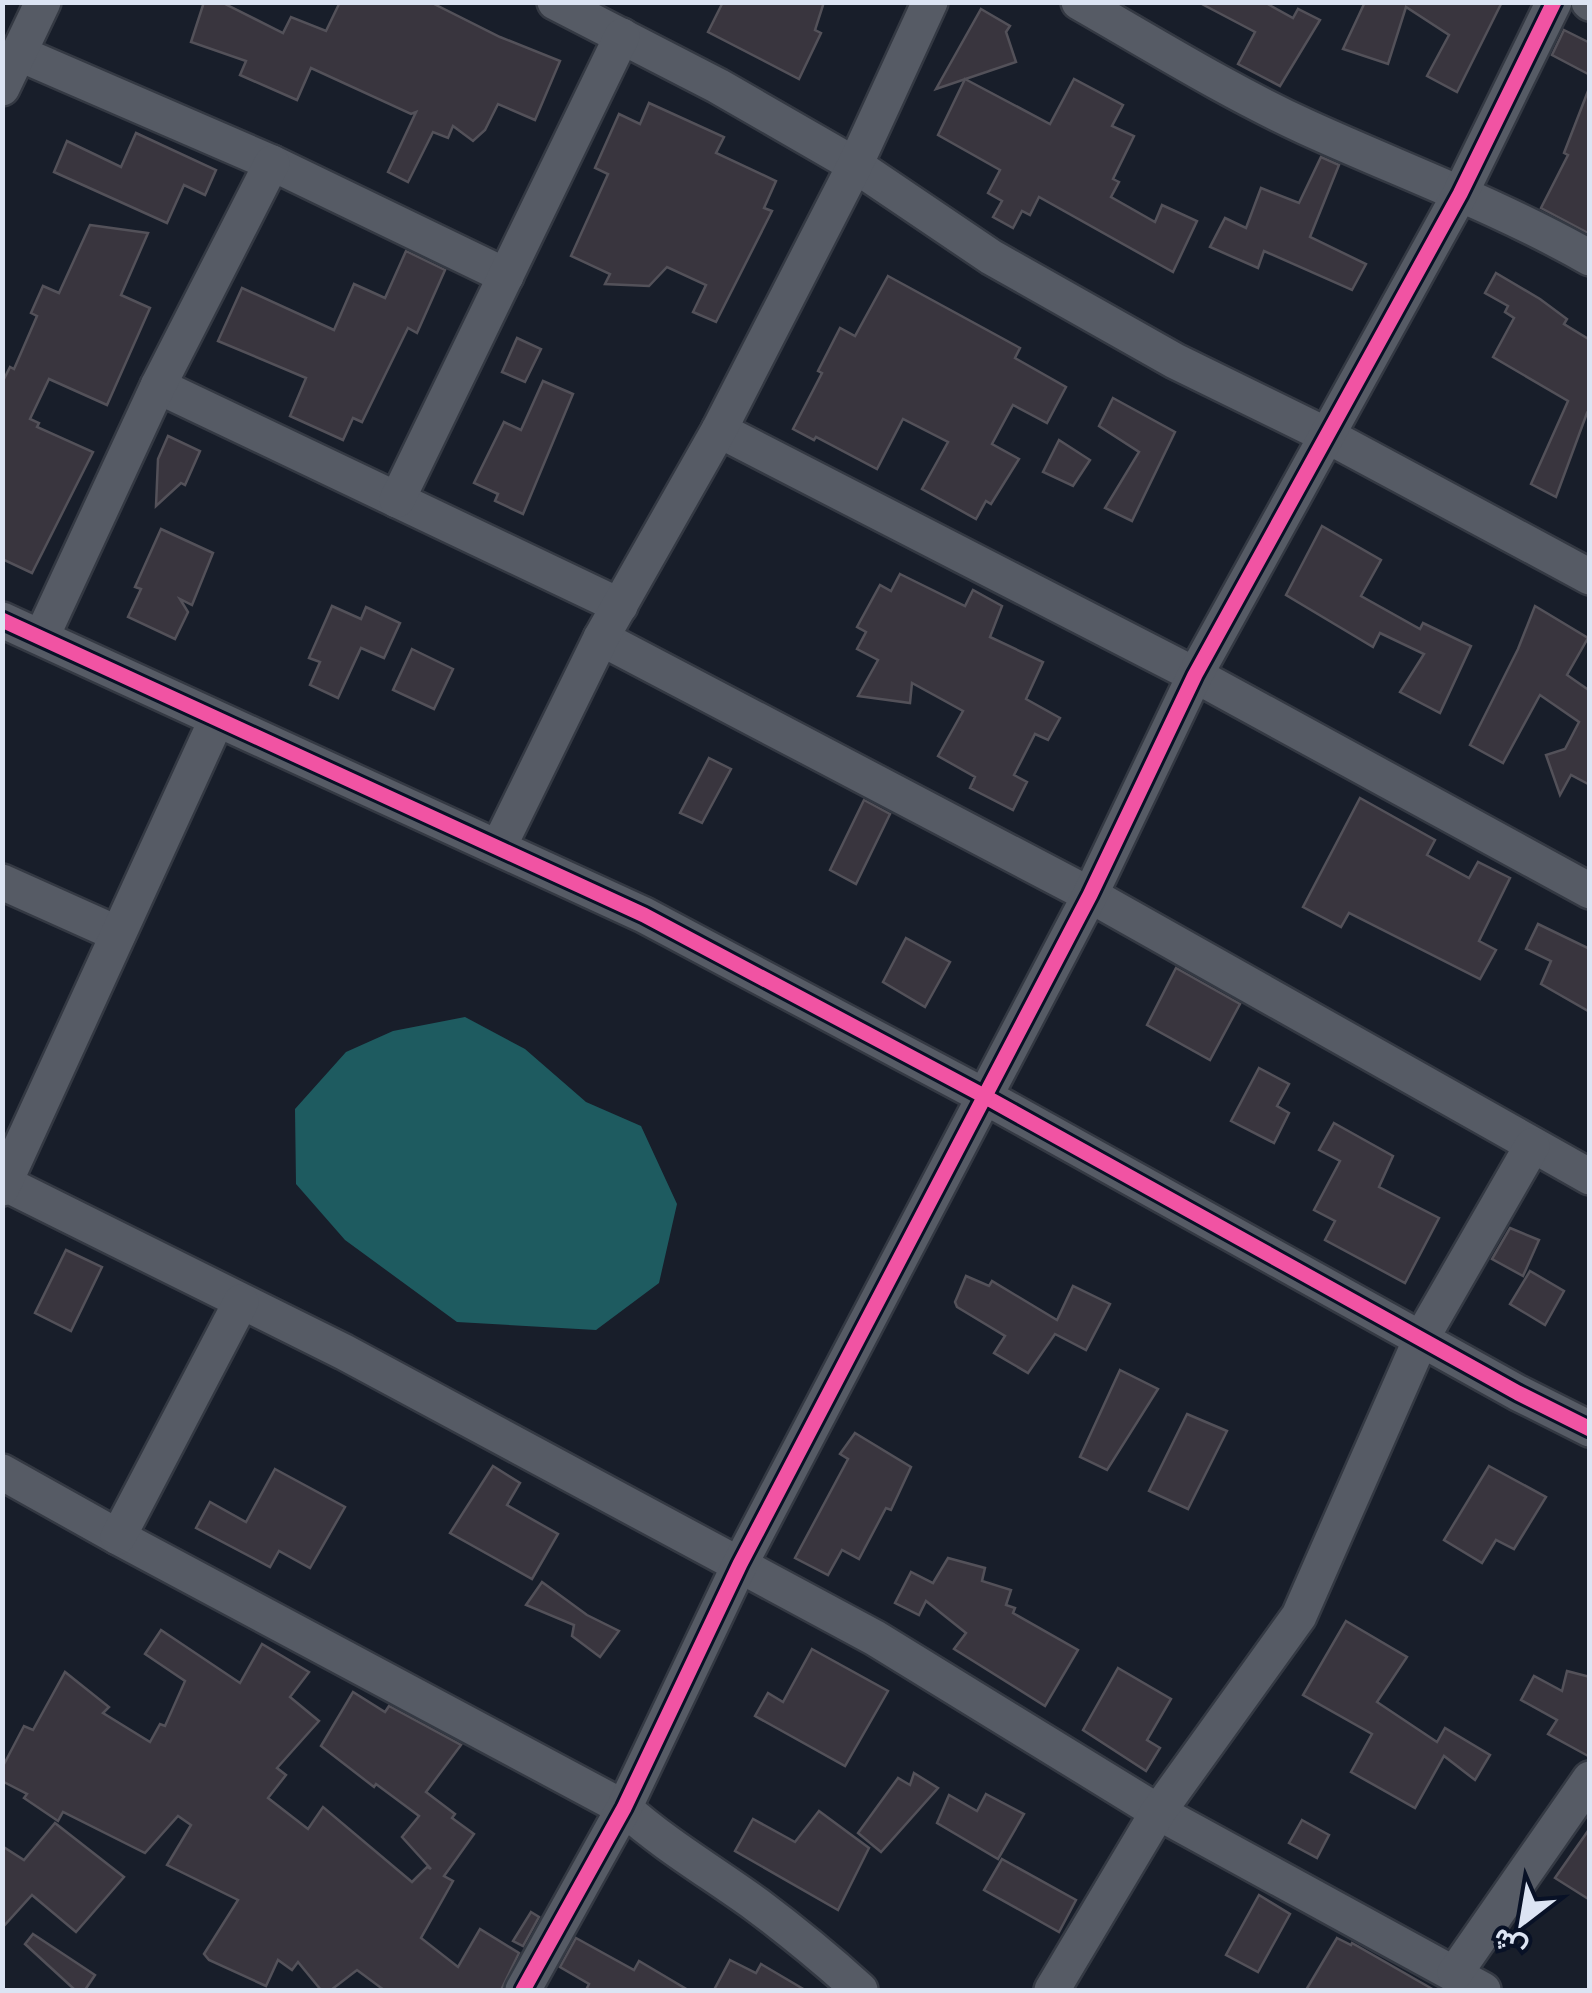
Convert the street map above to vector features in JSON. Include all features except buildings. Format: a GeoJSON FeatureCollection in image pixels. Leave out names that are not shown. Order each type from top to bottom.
{"type":"FeatureCollection","features":[{"type":"Feature","properties":{"kind":"street"},"geometry":{"type":"LineString","coordinates":[[2,88],[43,2]]}},
{"type":"Feature","properties":{"kind":"street"},"geometry":{"type":"LineString","coordinates":[[555,2],[718,86],[855,165],[990,258],[1174,361],[1328,436],[1590,577]]}},
{"type":"Feature","properties":{"kind":"street"},"geometry":{"type":"LineString","coordinates":[[499,846],[601,638],[719,430],[855,165],[930,2]]}},
{"type":"Feature","properties":{"kind":"street"},"geometry":{"type":"LineString","coordinates":[[1079,2],[1302,126],[1460,194],[1590,258]]}},
{"type":"Feature","properties":{"kind":"street"},"geometry":{"type":"LineString","coordinates":[[523,1990],[624,1808],[740,1564],[1090,896],[1194,676],[1460,194],[1554,2]]}},
{"type":"Feature","properties":{"kind":"street"},"geometry":{"type":"LineString","coordinates":[[397,500],[622,36]]}},
{"type":"Feature","properties":{"kind":"street"},"geometry":{"type":"LineString","coordinates":[[18,53],[272,163],[506,276]]}},
{"type":"Feature","properties":{"kind":"street"},"geometry":{"type":"LineString","coordinates":[[42,636],[158,386],[272,163]]}},
{"type":"Feature","properties":{"kind":"street"},"geometry":{"type":"LineString","coordinates":[[158,386],[620,606]]}},
{"type":"Feature","properties":{"kind":"street"},"geometry":{"type":"LineString","coordinates":[[719,430],[1194,676],[1590,892]]}},
{"type":"Feature","properties":{"kind":"street"},"geometry":{"type":"LineString","coordinates":[[2,620],[644,915],[984,1096],[1590,1429]]}},
{"type":"Feature","properties":{"kind":"street"},"geometry":{"type":"LineString","coordinates":[[601,638],[1090,896],[1590,1177]]}},
{"type":"Feature","properties":{"kind":"street"},"geometry":{"type":"LineString","coordinates":[[216,720],[3,1185],[362,1361],[740,1564],[875,1638],[1158,1812],[1469,1982],[1590,1779]]}},
{"type":"Feature","properties":{"kind":"street"},"geometry":{"type":"LineString","coordinates":[[2,882],[118,934]]}},
{"type":"Feature","properties":{"kind":"street"},"geometry":{"type":"LineString","coordinates":[[1052,1990],[1158,1812],[1299,1616],[1421,1339],[1532,1146]]}},
{"type":"Feature","properties":{"kind":"street"},"geometry":{"type":"LineString","coordinates":[[118,1538],[241,1302]]}},
{"type":"Feature","properties":{"kind":"street"},"geometry":{"type":"LineString","coordinates":[[2,1472],[624,1808],[822,1955],[860,1990]]}},
{"type":"Feature","properties":{"kind":"shaded area"},"geometry":{"type":"Polygon","coordinates":[[[465,1017],[525,1049],[586,1102],[641,1126],[677,1204],[659,1283],[596,1330],[457,1322],[345,1240],[296,1184],[295,1109],[346,1052],[393,1031],[465,1017]]]}},
{"type":"Feature","properties":{"kind":"cycle path"},"geometry":{"type":"LineString","coordinates":[[523,1990],[624,1808],[740,1564],[1090,895],[1195,675],[1460,194],[1554,2]]}},
{"type":"Feature","properties":{"kind":"cycle path"},"geometry":{"type":"LineString","coordinates":[[2,620],[644,915],[984,1096],[1518,1393],[1590,1429]]}}]}
